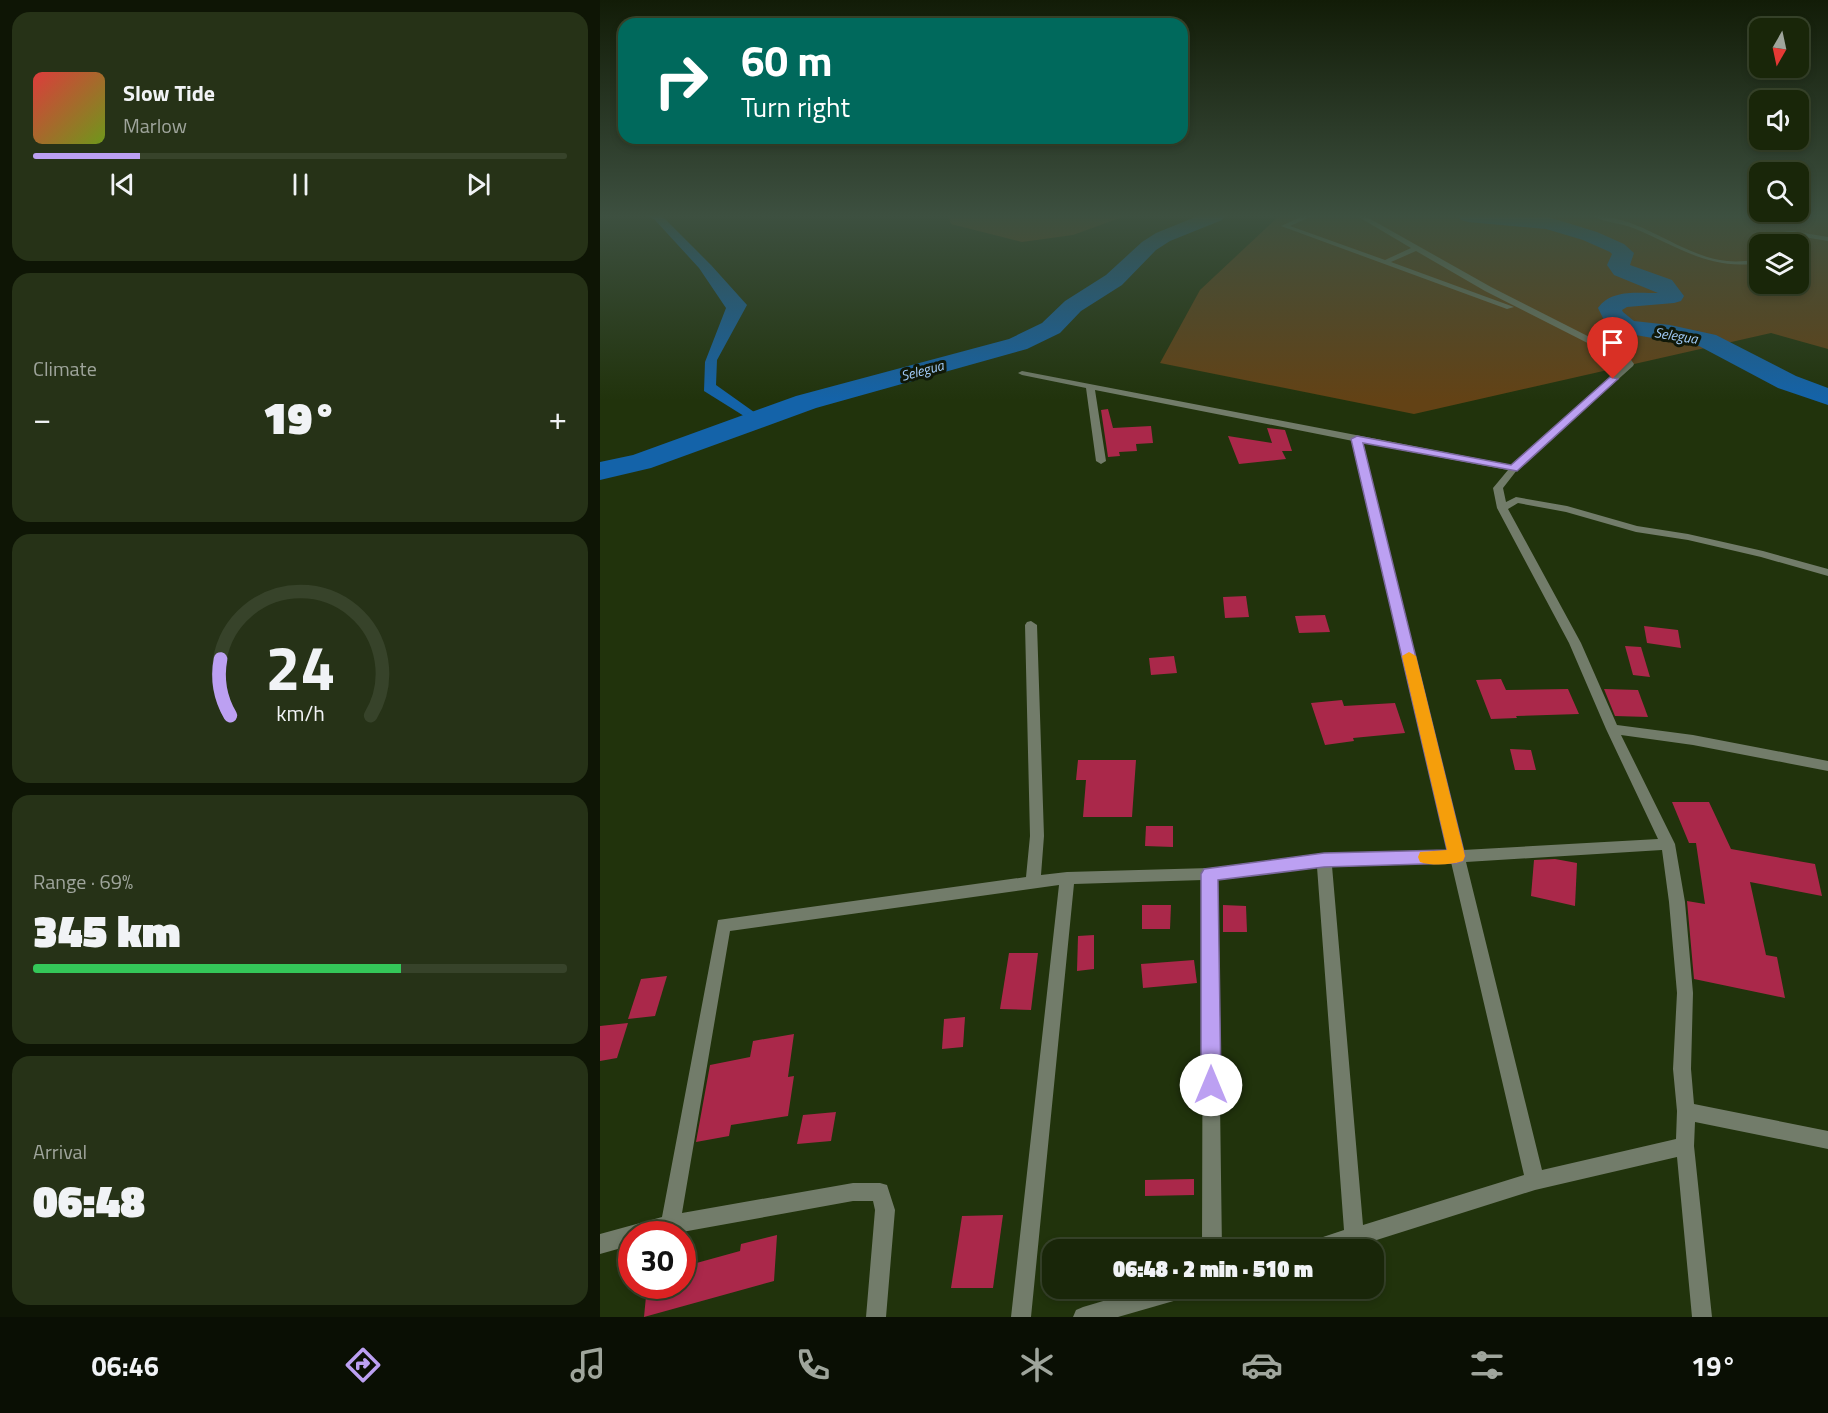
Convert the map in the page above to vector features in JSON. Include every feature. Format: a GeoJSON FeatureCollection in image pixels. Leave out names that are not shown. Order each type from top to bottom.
{"type":"FeatureCollection","features":[{"type":"Feature","properties":{"kind":"street"},"geometry":{"type":"LineString","coordinates":[[1428,277],[1553,323]]}},
{"type":"Feature","properties":{"kind":"street"},"geometry":{"type":"LineString","coordinates":[[1470,277],[1553,323],[1626,359],[1630,364],[1514,468],[1498,488],[1502,508],[1575,643],[1612,729],[1668,844],[1677,902],[1685,993],[1682,1069],[1686,1111],[1685,1146],[1701,1317]]}},
{"type":"Feature","properties":{"kind":"street"},"geometry":{"type":"LineString","coordinates":[[1022,374],[1514,468]]}},
{"type":"Feature","properties":{"kind":"street"},"geometry":{"type":"LineString","coordinates":[[1090,387],[1101,461]]}},
{"type":"Feature","properties":{"kind":"street"},"geometry":{"type":"LineString","coordinates":[[1357,439],[1534,1181]]}},
{"type":"Feature","properties":{"kind":"street"},"geometry":{"type":"LineString","coordinates":[[1502,508],[1516,501],[1567,509],[1636,529],[1688,537],[1763,554],[1828,573]]}},
{"type":"Feature","properties":{"kind":"street"},"geometry":{"type":"LineString","coordinates":[[1031,625],[1036,836],[1033,882]]}},
{"type":"Feature","properties":{"kind":"street"},"geometry":{"type":"LineString","coordinates":[[1612,729],[1693,740],[1828,766]]}},
{"type":"Feature","properties":{"kind":"street"},"geometry":{"type":"LineString","coordinates":[[671,1221],[723,925],[1067,878],[1210,874],[1324,860],[1457,856],[1668,844]]}},
{"type":"Feature","properties":{"kind":"street"},"geometry":{"type":"LineString","coordinates":[[1324,860],[1354,1236]]}},
{"type":"Feature","properties":{"kind":"street"},"geometry":{"type":"LineString","coordinates":[[1210,874],[1212,1239]]}},
{"type":"Feature","properties":{"kind":"street"},"geometry":{"type":"LineString","coordinates":[[1021,1317],[1067,878]]}},
{"type":"Feature","properties":{"kind":"street"},"geometry":{"type":"LineString","coordinates":[[1686,1111],[1828,1140]]}},
{"type":"Feature","properties":{"kind":"street"},"geometry":{"type":"LineString","coordinates":[[1345,1239],[1534,1181],[1685,1146]]}},
{"type":"Feature","properties":{"kind":"street"},"geometry":{"type":"LineString","coordinates":[[692,1221],[853,1192],[880,1192],[885,1209],[876,1317]]}},
{"type":"Feature","properties":{"kind":"street"},"geometry":{"type":"LineString","coordinates":[[600,1244],[618,1239]]}},
{"type":"Feature","properties":{"kind":"street"},"geometry":{"type":"LineString","coordinates":[[1083,1317],[1146,1299]]}},
{"type":"Feature","properties":{"kind":"shaded area"},"geometry":{"type":"Polygon","coordinates":[[[1213,277],[1749,277],[1749,294],[1809,294],[1809,277],[1828,277],[1828,349],[1771,333],[1414,414],[1160,363],[1200,290],[1213,277]]]}},
{"type":"Feature","properties":{"kind":"water"},"geometry":{"type":"Polygon","coordinates":[[[705,277],[722,277],[747,305],[717,360],[716,385],[761,417],[752,421],[704,391],[705,362],[726,308],[705,277]]]}},
{"type":"Feature","properties":{"kind":"building"},"geometry":{"type":"Polygon","coordinates":[[[1108,409],[1113,428],[1151,426],[1153,443],[1136,444],[1137,451],[1119,452],[1120,456],[1108,457],[1101,410],[1108,409]]]}},
{"type":"Feature","properties":{"kind":"building"},"geometry":{"type":"Polygon","coordinates":[[[1267,428],[1285,430],[1292,451],[1282,451],[1286,459],[1239,464],[1228,436],[1272,443],[1267,428]]]}},
{"type":"Feature","properties":{"kind":"building"},"geometry":{"type":"Polygon","coordinates":[[[1246,596],[1249,617],[1225,618],[1223,597],[1246,596]]]}},
{"type":"Feature","properties":{"kind":"building"},"geometry":{"type":"Polygon","coordinates":[[[1325,615],[1330,632],[1299,633],[1295,616],[1325,615]]]}},
{"type":"Feature","properties":{"kind":"building"},"geometry":{"type":"Polygon","coordinates":[[[1644,626],[1678,630],[1681,648],[1647,643],[1644,626]]]}},
{"type":"Feature","properties":{"kind":"building"},"geometry":{"type":"Polygon","coordinates":[[[1625,646],[1641,647],[1650,677],[1633,675],[1625,646]]]}},
{"type":"Feature","properties":{"kind":"building"},"geometry":{"type":"Polygon","coordinates":[[[1174,656],[1177,673],[1151,675],[1149,658],[1174,656]]]}},
{"type":"Feature","properties":{"kind":"building"},"geometry":{"type":"Polygon","coordinates":[[[1501,679],[1506,690],[1568,689],[1579,714],[1491,719],[1476,680],[1501,679]]]}},
{"type":"Feature","properties":{"kind":"building"},"geometry":{"type":"Polygon","coordinates":[[[1604,689],[1638,690],[1648,717],[1615,716],[1604,689]]]}},
{"type":"Feature","properties":{"kind":"building"},"geometry":{"type":"Polygon","coordinates":[[[1342,700],[1344,706],[1395,703],[1405,733],[1353,738],[1354,741],[1325,745],[1311,703],[1342,700]]]}},
{"type":"Feature","properties":{"kind":"building"},"geometry":{"type":"Polygon","coordinates":[[[1510,749],[1531,750],[1536,770],[1515,770],[1510,749]]]}},
{"type":"Feature","properties":{"kind":"building"},"geometry":{"type":"Polygon","coordinates":[[[1078,760],[1136,760],[1132,817],[1083,817],[1086,780],[1076,780],[1078,760]]]}},
{"type":"Feature","properties":{"kind":"building"},"geometry":{"type":"Polygon","coordinates":[[[1672,802],[1709,802],[1731,849],[1815,864],[1822,896],[1750,882],[1766,955],[1777,957],[1785,998],[1694,979],[1687,901],[1705,904],[1696,843],[1689,843],[1672,802]]]}},
{"type":"Feature","properties":{"kind":"building"},"geometry":{"type":"Polygon","coordinates":[[[1146,826],[1173,826],[1173,847],[1145,846],[1146,826]]]}},
{"type":"Feature","properties":{"kind":"building"},"geometry":{"type":"Polygon","coordinates":[[[1555,859],[1577,863],[1575,906],[1531,896],[1534,860],[1555,859]]]}},
{"type":"Feature","properties":{"kind":"building"},"geometry":{"type":"Polygon","coordinates":[[[1142,905],[1171,905],[1170,929],[1142,929],[1142,905]]]}},
{"type":"Feature","properties":{"kind":"building"},"geometry":{"type":"Polygon","coordinates":[[[1223,905],[1246,906],[1247,932],[1223,932],[1223,905]]]}},
{"type":"Feature","properties":{"kind":"building"},"geometry":{"type":"Polygon","coordinates":[[[1094,935],[1094,969],[1077,971],[1078,936],[1094,935]]]}},
{"type":"Feature","properties":{"kind":"building"},"geometry":{"type":"Polygon","coordinates":[[[1009,953],[1038,953],[1031,1010],[1000,1009],[1009,953]]]}},
{"type":"Feature","properties":{"kind":"building"},"geometry":{"type":"Polygon","coordinates":[[[1194,960],[1197,983],[1143,988],[1141,964],[1194,960]]]}},
{"type":"Feature","properties":{"kind":"building"},"geometry":{"type":"Polygon","coordinates":[[[667,976],[655,1016],[628,1019],[641,979],[667,976]]]}},
{"type":"Feature","properties":{"kind":"building"},"geometry":{"type":"Polygon","coordinates":[[[965,1017],[963,1047],[942,1049],[944,1019],[965,1017]]]}},
{"type":"Feature","properties":{"kind":"building"},"geometry":{"type":"Polygon","coordinates":[[[628,1023],[617,1058],[600,1061],[600,1026],[628,1023]]]}},
{"type":"Feature","properties":{"kind":"building"},"geometry":{"type":"Polygon","coordinates":[[[794,1034],[788,1077],[794,1076],[788,1116],[731,1125],[729,1136],[696,1142],[710,1065],[750,1057],[753,1041],[794,1034]]]}},
{"type":"Feature","properties":{"kind":"building"},"geometry":{"type":"Polygon","coordinates":[[[836,1112],[831,1141],[797,1144],[803,1115],[836,1112]]]}},
{"type":"Feature","properties":{"kind":"building"},"geometry":{"type":"Polygon","coordinates":[[[1194,1179],[1194,1195],[1145,1196],[1145,1180],[1194,1179]]]}},
{"type":"Feature","properties":{"kind":"building"},"geometry":{"type":"Polygon","coordinates":[[[1003,1215],[993,1288],[951,1288],[962,1216],[1003,1215]]]}},
{"type":"Feature","properties":{"kind":"building"},"geometry":{"type":"Polygon","coordinates":[[[777,1235],[774,1281],[644,1317],[646,1299],[696,1299],[696,1263],[740,1251],[741,1244],[777,1235]]]}},
{"type":"Feature","properties":{"kind":"waterway","name":"Selegua"},"geometry":{"type":"LineString","coordinates":[[600,471],[641,462],[806,402],[1018,344],[1051,328],[1073,306],[1117,277]]}},
{"type":"Feature","properties":{"kind":"waterway","name":"Selegua"},"geometry":{"type":"LineString","coordinates":[[1643,277],[1664,285],[1673,296],[1658,300],[1623,301],[1610,308],[1612,315],[1627,327],[1670,332],[1707,340],[1787,382],[1828,397]]}},
{"type":"Feature","properties":{"kind":"slow traffic"},"geometry":{"type":"LineString","coordinates":[[1409,656],[1457,856],[1426,857]]}},
{"type":"Feature","properties":{"kind":"route"},"geometry":{"type":"LineString","coordinates":[[1211,1085],[1210,874],[1324,860],[1457,856],[1357,439],[1514,468],[1613,379]]}}]}
